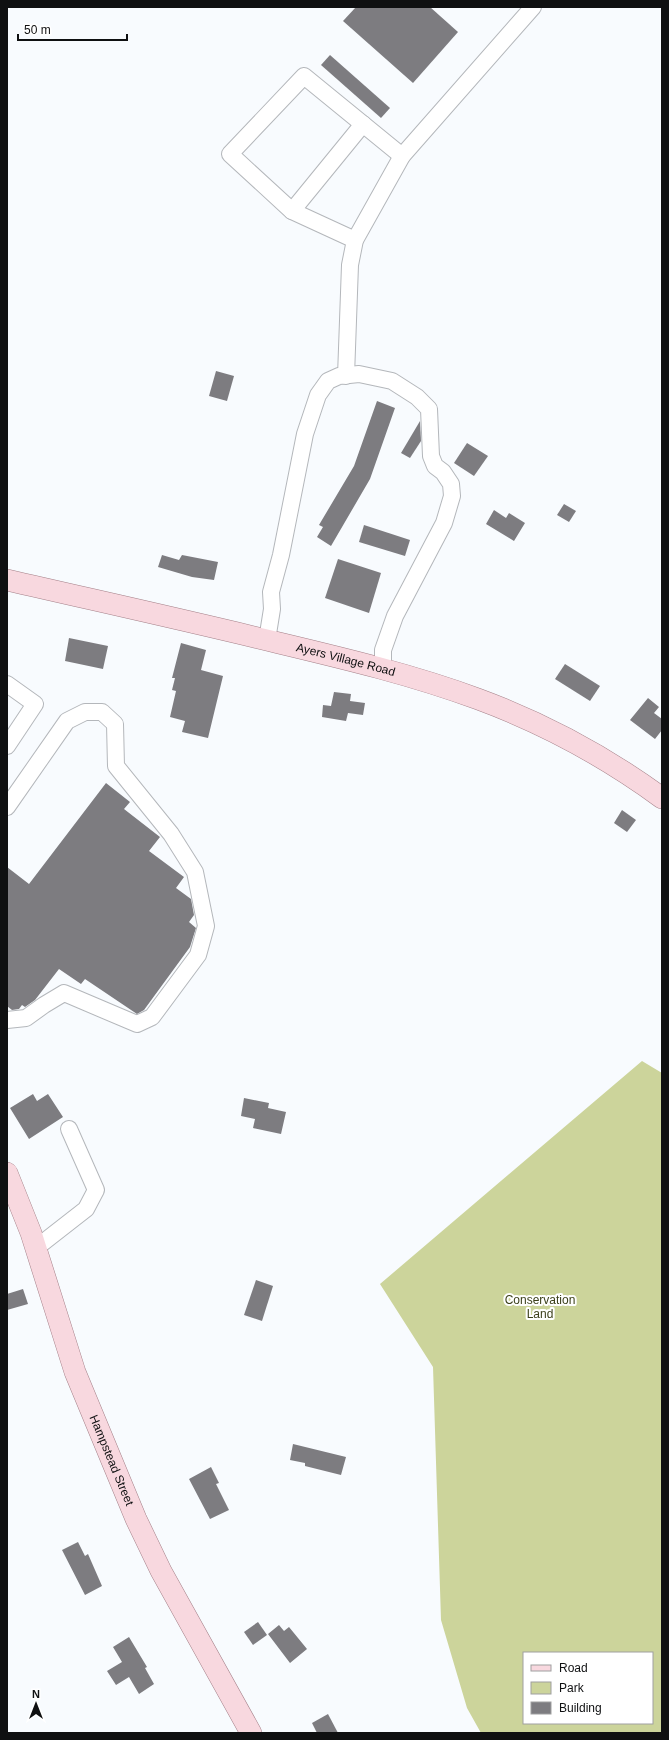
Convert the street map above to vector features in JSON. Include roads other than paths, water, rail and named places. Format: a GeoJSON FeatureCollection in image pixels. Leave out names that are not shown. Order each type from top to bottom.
{"type":"FeatureCollection","features":[{"type":"Feature","properties":{"kind":"main road","name":"Ayers Village Road"},"geometry":{"type":"LineString","coordinates":[[7,580],[383,668],[479,699],[556,733],[594,754],[662,798]]}},
{"type":"Feature","properties":{"kind":"main road","name":"Hampstead Street"},"geometry":{"type":"LineString","coordinates":[[7,1173],[36,1248],[75,1372],[136,1519],[161,1571],[251,1733]]}},
{"type":"Feature","properties":{"kind":"street"},"geometry":{"type":"LineString","coordinates":[[346,376],[350,265],[355,240],[402,156],[533,7]]}},
{"type":"Feature","properties":{"kind":"street"},"geometry":{"type":"LineString","coordinates":[[355,240],[292,211],[230,154],[304,76],[402,156]]}},
{"type":"Feature","properties":{"kind":"street"},"geometry":{"type":"LineString","coordinates":[[292,211],[362,124]]}},
{"type":"Feature","properties":{"kind":"street"},"geometry":{"type":"LineString","coordinates":[[267,640],[272,609],[271,592],[281,555],[305,434],[318,395],[328,381],[339,376],[359,374],[392,380],[417,397],[429,409],[431,456],[435,466],[443,472],[451,484],[452,496],[444,523],[394,616],[383,650],[383,668]]}},
{"type":"Feature","properties":{"kind":"street"},"geometry":{"type":"LineString","coordinates":[[7,684],[35,704],[7,746]]}},
{"type":"Feature","properties":{"kind":"street"},"geometry":{"type":"LineString","coordinates":[[7,808],[67,721],[84,712],[102,712],[115,724],[116,766],[171,834],[194,872],[206,926],[198,955],[152,1017],[137,1024],[64,993],[44,1004],[26,1018],[7,1020]]}},
{"type":"Feature","properties":{"kind":"street"},"geometry":{"type":"LineString","coordinates":[[36,1248],[86,1209],[96,1190],[69,1129]]}},
{"type":"Feature","properties":{"kind":"park label","name":"Conservation Land"},"geometry":{"type":"Point","coordinates":[540,1307]}}]}
